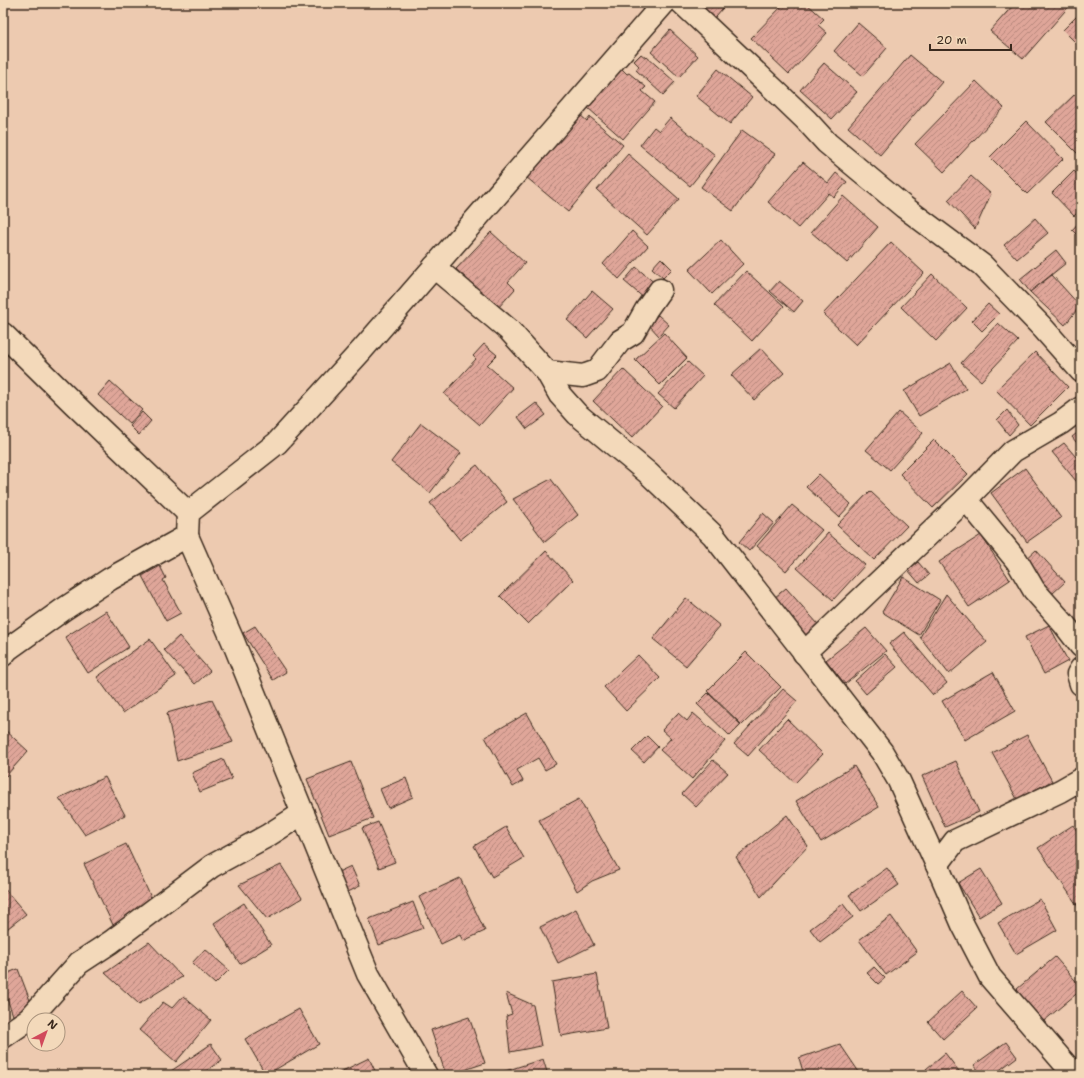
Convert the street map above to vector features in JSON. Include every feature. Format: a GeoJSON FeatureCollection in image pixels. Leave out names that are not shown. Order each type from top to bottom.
{"type":"FeatureCollection","features":[{"type":"Feature","properties":{"kind":"street"},"geometry":{"type":"LineString","coordinates":[[188,513],[277,443],[434,267],[664,3]]}},
{"type":"Feature","properties":{"kind":"street"},"geometry":{"type":"LineString","coordinates":[[682,3],[806,120],[827,143],[904,207],[982,265],[1042,327],[1081,371]]}},
{"type":"Feature","properties":{"kind":"street"},"geometry":{"type":"LineString","coordinates":[[434,267],[509,330],[547,372],[560,395],[578,414],[648,473],[713,535],[882,752],[899,781],[938,865],[962,925],[990,977],[1066,1065],[1079,1075]]}},
{"type":"Feature","properties":{"kind":"street"},"geometry":{"type":"LineString","coordinates":[[547,372],[583,376],[597,371],[620,341],[633,333],[646,310],[660,290]]}},
{"type":"Feature","properties":{"kind":"street"},"geometry":{"type":"LineString","coordinates":[[3,334],[188,513],[187,536],[233,641],[368,974],[426,1075]]}},
{"type":"Feature","properties":{"kind":"street"},"geometry":{"type":"LineString","coordinates":[[804,653],[966,499],[1013,450],[1061,423],[1081,408]]}},
{"type":"Feature","properties":{"kind":"street"},"geometry":{"type":"LineString","coordinates":[[966,499],[1017,561],[1034,590],[1081,646]]}},
{"type":"Feature","properties":{"kind":"street"},"geometry":{"type":"LineString","coordinates":[[3,655],[8,649],[64,609],[110,579],[187,536]]}},
{"type":"Feature","properties":{"kind":"street"},"geometry":{"type":"LineString","coordinates":[[1081,668],[1078,674],[1081,684]]}},
{"type":"Feature","properties":{"kind":"street"},"geometry":{"type":"LineString","coordinates":[[938,865],[955,841],[1060,791],[1081,779]]}},
{"type":"Feature","properties":{"kind":"street"},"geometry":{"type":"LineString","coordinates":[[3,1037],[29,1019],[79,963],[111,942],[212,866],[268,836],[303,813]]}},
{"type":"Feature","properties":{"kind":"building"},"geometry":{"type":"Polygon","coordinates":[[[703,3],[727,3],[711,22],[697,10],[703,3]]]}},
{"type":"Feature","properties":{"kind":"building"},"geometry":{"type":"Polygon","coordinates":[[[785,3],[806,3],[824,19],[818,25],[827,33],[789,74],[751,38],[785,3]]]}},
{"type":"Feature","properties":{"kind":"building"},"geometry":{"type":"Polygon","coordinates":[[[1015,3],[1072,3],[1023,59],[990,31],[1015,3]]]}},
{"type":"Feature","properties":{"kind":"building"},"geometry":{"type":"Polygon","coordinates":[[[1081,12],[1081,48],[1063,30],[1081,12]]]}},
{"type":"Feature","properties":{"kind":"building"},"geometry":{"type":"Polygon","coordinates":[[[858,23],[887,48],[863,76],[834,51],[858,23]]]}},
{"type":"Feature","properties":{"kind":"building"},"geometry":{"type":"Polygon","coordinates":[[[670,30],[698,56],[679,77],[651,52],[670,30]]]}},
{"type":"Feature","properties":{"kind":"building"},"geometry":{"type":"Polygon","coordinates":[[[641,54],[646,58],[647,57],[675,82],[663,95],[636,70],[639,66],[634,61],[641,54]]]}},
{"type":"Feature","properties":{"kind":"building"},"geometry":{"type":"Polygon","coordinates":[[[910,55],[942,82],[880,155],[848,127],[910,55]]]}},
{"type":"Feature","properties":{"kind":"building"},"geometry":{"type":"Polygon","coordinates":[[[824,63],[857,92],[832,119],[800,90],[824,63]]]}},
{"type":"Feature","properties":{"kind":"building"},"geometry":{"type":"Polygon","coordinates":[[[622,69],[646,87],[642,91],[655,102],[623,139],[588,108],[622,69]]]}},
{"type":"Feature","properties":{"kind":"building"},"geometry":{"type":"Polygon","coordinates":[[[718,69],[752,97],[730,124],[696,96],[718,69]]]}},
{"type":"Feature","properties":{"kind":"building"},"geometry":{"type":"Polygon","coordinates":[[[976,81],[1004,108],[944,172],[915,144],[976,81]]]}},
{"type":"Feature","properties":{"kind":"building"},"geometry":{"type":"Polygon","coordinates":[[[1074,95],[1081,102],[1081,157],[1046,122],[1074,95]]]}},
{"type":"Feature","properties":{"kind":"building"},"geometry":{"type":"Polygon","coordinates":[[[579,114],[587,121],[590,117],[623,145],[568,212],[526,177],[579,114]]]}},
{"type":"Feature","properties":{"kind":"building"},"geometry":{"type":"Polygon","coordinates":[[[670,118],[715,155],[690,186],[640,145],[654,127],[659,131],[670,118]]]}},
{"type":"Feature","properties":{"kind":"building"},"geometry":{"type":"Polygon","coordinates":[[[1026,121],[1063,159],[1027,194],[990,157],[1026,121]]]}},
{"type":"Feature","properties":{"kind":"building"},"geometry":{"type":"Polygon","coordinates":[[[742,130],[775,154],[733,211],[701,187],[742,130]]]}},
{"type":"Feature","properties":{"kind":"building"},"geometry":{"type":"Polygon","coordinates":[[[628,154],[679,199],[647,235],[597,190],[628,154]]]}},
{"type":"Feature","properties":{"kind":"building"},"geometry":{"type":"Polygon","coordinates":[[[803,162],[828,183],[836,173],[847,182],[834,197],[829,193],[798,228],[768,202],[803,162]]]}},
{"type":"Feature","properties":{"kind":"building"},"geometry":{"type":"Polygon","coordinates":[[[1074,171],[1081,178],[1081,209],[1074,216],[1052,193],[1074,171]]]}},
{"type":"Feature","properties":{"kind":"building"},"geometry":{"type":"Polygon","coordinates":[[[971,176],[991,194],[975,229],[948,200],[971,176]]]}},
{"type":"Feature","properties":{"kind":"building"},"geometry":{"type":"Polygon","coordinates":[[[843,196],[878,227],[847,263],[811,232],[843,196]]]}},
{"type":"Feature","properties":{"kind":"building"},"geometry":{"type":"Polygon","coordinates":[[[1035,218],[1048,233],[1017,259],[1004,245],[1035,218]]]}},
{"type":"Feature","properties":{"kind":"building"},"geometry":{"type":"Polygon","coordinates":[[[1081,220],[1081,239],[1072,230],[1081,220]]]}},
{"type":"Feature","properties":{"kind":"building"},"geometry":{"type":"Polygon","coordinates":[[[632,231],[648,246],[619,279],[603,264],[632,231]]]}},
{"type":"Feature","properties":{"kind":"building"},"geometry":{"type":"Polygon","coordinates":[[[491,232],[525,263],[508,282],[515,289],[498,308],[456,269],[491,232]]]}},
{"type":"Feature","properties":{"kind":"building"},"geometry":{"type":"Polygon","coordinates":[[[721,240],[743,264],[712,294],[689,270],[721,240]]]}},
{"type":"Feature","properties":{"kind":"building"},"geometry":{"type":"Polygon","coordinates":[[[891,242],[924,273],[856,345],[823,314],[891,242]]]}},
{"type":"Feature","properties":{"kind":"building"},"geometry":{"type":"Polygon","coordinates":[[[1056,250],[1066,263],[1030,292],[1020,279],[1056,250]]]}},
{"type":"Feature","properties":{"kind":"building"},"geometry":{"type":"Polygon","coordinates":[[[661,258],[672,269],[663,278],[652,268],[661,258]]]}},
{"type":"Feature","properties":{"kind":"building"},"geometry":{"type":"Polygon","coordinates":[[[636,267],[657,285],[645,299],[624,281],[636,267]]]}},
{"type":"Feature","properties":{"kind":"building"},"geometry":{"type":"Polygon","coordinates":[[[746,271],[784,306],[752,341],[714,305],[746,271]]]}},
{"type":"Feature","properties":{"kind":"building"},"geometry":{"type":"Polygon","coordinates":[[[932,274],[967,308],[936,341],[901,307],[932,274]]]}},
{"type":"Feature","properties":{"kind":"building"},"geometry":{"type":"Polygon","coordinates":[[[1052,275],[1080,306],[1065,325],[1030,292],[1052,275]]]}},
{"type":"Feature","properties":{"kind":"building"},"geometry":{"type":"Polygon","coordinates":[[[779,281],[803,301],[794,312],[770,291],[779,281]]]}},
{"type":"Feature","properties":{"kind":"building"},"geometry":{"type":"Polygon","coordinates":[[[592,291],[613,309],[587,338],[567,320],[592,291]]]}},
{"type":"Feature","properties":{"kind":"building"},"geometry":{"type":"Polygon","coordinates":[[[988,304],[999,314],[982,331],[972,321],[988,304]]]}},
{"type":"Feature","properties":{"kind":"building"},"geometry":{"type":"Polygon","coordinates":[[[658,315],[669,325],[659,336],[649,325],[658,315]]]}},
{"type":"Feature","properties":{"kind":"building"},"geometry":{"type":"Polygon","coordinates":[[[998,323],[1018,341],[981,381],[961,363],[998,323]]]}},
{"type":"Feature","properties":{"kind":"building"},"geometry":{"type":"Polygon","coordinates":[[[664,333],[687,358],[660,385],[635,360],[664,333]]]}},
{"type":"Feature","properties":{"kind":"building"},"geometry":{"type":"Polygon","coordinates":[[[484,344],[497,355],[487,365],[513,388],[480,425],[444,394],[476,359],[473,356],[484,344]]]}},
{"type":"Feature","properties":{"kind":"building"},"geometry":{"type":"Polygon","coordinates":[[[761,348],[784,373],[754,400],[731,375],[761,348]]]}},
{"type":"Feature","properties":{"kind":"building"},"geometry":{"type":"Polygon","coordinates":[[[1035,352],[1068,387],[1030,425],[996,390],[1035,352]]]}},
{"type":"Feature","properties":{"kind":"building"},"geometry":{"type":"Polygon","coordinates":[[[688,362],[703,376],[674,408],[658,394],[688,362]]]}},
{"type":"Feature","properties":{"kind":"building"},"geometry":{"type":"Polygon","coordinates":[[[951,363],[966,389],[919,416],[904,391],[951,363]]]}},
{"type":"Feature","properties":{"kind":"building"},"geometry":{"type":"Polygon","coordinates":[[[623,369],[662,406],[632,438],[593,401],[623,369]]]}},
{"type":"Feature","properties":{"kind":"building"},"geometry":{"type":"Polygon","coordinates":[[[110,381],[142,410],[130,424],[98,395],[110,381]]]}},
{"type":"Feature","properties":{"kind":"building"},"geometry":{"type":"Polygon","coordinates":[[[536,403],[546,415],[527,429],[518,417],[536,403]]]}},
{"type":"Feature","properties":{"kind":"building"},"geometry":{"type":"Polygon","coordinates":[[[1007,410],[1018,425],[1009,435],[997,420],[1007,410]]]}},
{"type":"Feature","properties":{"kind":"building"},"geometry":{"type":"Polygon","coordinates":[[[142,412],[151,421],[139,435],[130,426],[142,412]]]}},
{"type":"Feature","properties":{"kind":"building"},"geometry":{"type":"Polygon","coordinates":[[[899,412],[923,433],[890,470],[866,450],[899,412]]]}},
{"type":"Feature","properties":{"kind":"building"},"geometry":{"type":"Polygon","coordinates":[[[421,423],[461,453],[430,493],[391,462],[421,423]]]}},
{"type":"Feature","properties":{"kind":"building"},"geometry":{"type":"Polygon","coordinates":[[[1081,430],[1081,448],[1072,437],[1081,430]]]}},
{"type":"Feature","properties":{"kind":"building"},"geometry":{"type":"Polygon","coordinates":[[[934,440],[968,474],[933,508],[900,474],[934,440]]]}},
{"type":"Feature","properties":{"kind":"building"},"geometry":{"type":"Polygon","coordinates":[[[1064,443],[1081,463],[1081,487],[1052,452],[1064,443]]]}},
{"type":"Feature","properties":{"kind":"building"},"geometry":{"type":"Polygon","coordinates":[[[477,465],[507,502],[460,540],[430,503],[477,465]]]}},
{"type":"Feature","properties":{"kind":"building"},"geometry":{"type":"Polygon","coordinates":[[[1025,468],[1061,518],[1027,542],[991,493],[1025,468]]]}},
{"type":"Feature","properties":{"kind":"building"},"geometry":{"type":"Polygon","coordinates":[[[819,474],[851,504],[839,517],[806,487],[819,474]]]}},
{"type":"Feature","properties":{"kind":"building"},"geometry":{"type":"Polygon","coordinates":[[[551,479],[578,515],[545,542],[513,499],[551,479]]]}},
{"type":"Feature","properties":{"kind":"building"},"geometry":{"type":"Polygon","coordinates":[[[870,491],[907,526],[874,560],[837,525],[870,491]]]}},
{"type":"Feature","properties":{"kind":"building"},"geometry":{"type":"Polygon","coordinates":[[[792,505],[822,530],[786,571],[757,546],[792,505]]]}},
{"type":"Feature","properties":{"kind":"building"},"geometry":{"type":"Polygon","coordinates":[[[763,513],[774,523],[749,551],[739,542],[763,513]]]}},
{"type":"Feature","properties":{"kind":"building"},"geometry":{"type":"Polygon","coordinates":[[[828,533],[865,565],[833,600],[797,568],[828,533]]]}},
{"type":"Feature","properties":{"kind":"building"},"geometry":{"type":"Polygon","coordinates":[[[981,535],[1010,580],[969,607],[939,562],[981,535]]]}},
{"type":"Feature","properties":{"kind":"building"},"geometry":{"type":"Polygon","coordinates":[[[1036,550],[1065,582],[1052,594],[1023,562],[1036,550]]]}},
{"type":"Feature","properties":{"kind":"building"},"geometry":{"type":"Polygon","coordinates":[[[546,551],[573,580],[528,624],[500,596],[546,551]]]}},
{"type":"Feature","properties":{"kind":"building"},"geometry":{"type":"Polygon","coordinates":[[[918,562],[929,575],[919,583],[908,570],[918,562]]]}},
{"type":"Feature","properties":{"kind":"building"},"geometry":{"type":"Polygon","coordinates":[[[160,566],[166,578],[163,580],[181,613],[166,621],[142,576],[160,566]]]}},
{"type":"Feature","properties":{"kind":"building"},"geometry":{"type":"Polygon","coordinates":[[[903,577],[940,600],[919,635],[882,612],[903,577]]]}},
{"type":"Feature","properties":{"kind":"building"},"geometry":{"type":"Polygon","coordinates":[[[786,588],[818,624],[806,635],[774,598],[786,588]]]}},
{"type":"Feature","properties":{"kind":"building"},"geometry":{"type":"Polygon","coordinates":[[[946,594],[987,642],[949,674],[920,637],[946,594]]]}},
{"type":"Feature","properties":{"kind":"building"},"geometry":{"type":"Polygon","coordinates":[[[686,598],[720,626],[686,666],[653,639],[686,598]]]}},
{"type":"Feature","properties":{"kind":"building"},"geometry":{"type":"Polygon","coordinates":[[[106,611],[129,647],[88,673],[65,637],[106,611]]]}},
{"type":"Feature","properties":{"kind":"building"},"geometry":{"type":"Polygon","coordinates":[[[1049,625],[1068,661],[1044,674],[1025,637],[1049,625]]]}},
{"type":"Feature","properties":{"kind":"building"},"geometry":{"type":"Polygon","coordinates":[[[255,626],[286,672],[273,680],[243,633],[255,626]]]}},
{"type":"Feature","properties":{"kind":"building"},"geometry":{"type":"Polygon","coordinates":[[[866,628],[886,651],[845,684],[826,660],[866,628]]]}},
{"type":"Feature","properties":{"kind":"building"},"geometry":{"type":"Polygon","coordinates":[[[904,632],[947,683],[933,695],[889,644],[904,632]]]}},
{"type":"Feature","properties":{"kind":"building"},"geometry":{"type":"Polygon","coordinates":[[[179,636],[210,671],[195,684],[164,650],[179,636]]]}},
{"type":"Feature","properties":{"kind":"building"},"geometry":{"type":"Polygon","coordinates":[[[150,639],[176,676],[123,713],[97,677],[150,639]]]}},
{"type":"Feature","properties":{"kind":"building"},"geometry":{"type":"Polygon","coordinates":[[[746,652],[781,687],[742,725],[707,691],[746,652]]]}},
{"type":"Feature","properties":{"kind":"building"},"geometry":{"type":"Polygon","coordinates":[[[885,654],[897,667],[866,694],[855,681],[885,654]]]}},
{"type":"Feature","properties":{"kind":"building"},"geometry":{"type":"Polygon","coordinates":[[[638,655],[660,678],[626,711],[604,687],[638,655]]]}},
{"type":"Feature","properties":{"kind":"building"},"geometry":{"type":"Polygon","coordinates":[[[993,672],[1015,711],[965,740],[942,701],[993,672]]]}},
{"type":"Feature","properties":{"kind":"building"},"geometry":{"type":"Polygon","coordinates":[[[783,689],[797,701],[748,756],[734,744],[783,689]]]}},
{"type":"Feature","properties":{"kind":"building"},"geometry":{"type":"Polygon","coordinates":[[[708,693],[741,725],[730,736],[697,704],[708,693]]]}},
{"type":"Feature","properties":{"kind":"building"},"geometry":{"type":"Polygon","coordinates":[[[212,700],[233,742],[177,761],[167,713],[212,700]]]}},
{"type":"Feature","properties":{"kind":"building"},"geometry":{"type":"Polygon","coordinates":[[[527,713],[556,764],[545,770],[538,758],[517,770],[523,781],[513,787],[485,737],[527,713]]]}},
{"type":"Feature","properties":{"kind":"building"},"geometry":{"type":"Polygon","coordinates":[[[678,713],[687,721],[693,713],[725,741],[692,779],[660,750],[671,738],[662,730],[678,713]]]}},
{"type":"Feature","properties":{"kind":"building"},"geometry":{"type":"Polygon","coordinates":[[[787,719],[823,754],[795,783],[759,750],[787,719]]]}},
{"type":"Feature","properties":{"kind":"building"},"geometry":{"type":"Polygon","coordinates":[[[3,728],[28,751],[6,776],[3,773],[3,728]]]}},
{"type":"Feature","properties":{"kind":"building"},"geometry":{"type":"Polygon","coordinates":[[[1027,735],[1052,781],[1017,799],[992,753],[1027,735]]]}},
{"type":"Feature","properties":{"kind":"building"},"geometry":{"type":"Polygon","coordinates":[[[647,736],[658,747],[644,762],[632,751],[647,736]]]}},
{"type":"Feature","properties":{"kind":"building"},"geometry":{"type":"Polygon","coordinates":[[[223,759],[232,779],[200,792],[192,773],[223,759]]]}},
{"type":"Feature","properties":{"kind":"building"},"geometry":{"type":"Polygon","coordinates":[[[713,760],[728,773],[696,807],[682,794],[713,760]]]}},
{"type":"Feature","properties":{"kind":"building"},"geometry":{"type":"Polygon","coordinates":[[[956,761],[979,812],[945,827],[922,776],[956,761]]]}},
{"type":"Feature","properties":{"kind":"building"},"geometry":{"type":"Polygon","coordinates":[[[351,762],[373,818],[329,835],[307,779],[351,762]]]}},
{"type":"Feature","properties":{"kind":"building"},"geometry":{"type":"Polygon","coordinates":[[[854,766],[879,807],[821,842],[796,801],[854,766]]]}},
{"type":"Feature","properties":{"kind":"building"},"geometry":{"type":"Polygon","coordinates":[[[105,777],[125,815],[85,835],[59,798],[105,777]]]}},
{"type":"Feature","properties":{"kind":"building"},"geometry":{"type":"Polygon","coordinates":[[[406,778],[413,797],[388,808],[380,789],[406,778]]]}},
{"type":"Feature","properties":{"kind":"building"},"geometry":{"type":"Polygon","coordinates":[[[579,799],[619,870],[592,881],[577,891],[539,820],[579,799]]]}},
{"type":"Feature","properties":{"kind":"building"},"geometry":{"type":"Polygon","coordinates":[[[787,815],[808,846],[761,897],[736,857],[787,815]]]}},
{"type":"Feature","properties":{"kind":"building"},"geometry":{"type":"Polygon","coordinates":[[[378,822],[395,862],[379,868],[362,828],[378,822]]]}},
{"type":"Feature","properties":{"kind":"building"},"geometry":{"type":"Polygon","coordinates":[[[1073,825],[1081,837],[1081,911],[1038,848],[1073,825]]]}},
{"type":"Feature","properties":{"kind":"building"},"geometry":{"type":"Polygon","coordinates":[[[506,827],[524,858],[492,877],[474,846],[506,827]]]}},
{"type":"Feature","properties":{"kind":"building"},"geometry":{"type":"Polygon","coordinates":[[[126,844],[155,906],[113,925],[84,864],[126,844]]]}},
{"type":"Feature","properties":{"kind":"building"},"geometry":{"type":"Polygon","coordinates":[[[281,865],[302,898],[267,919],[239,885],[281,865]]]}},
{"type":"Feature","properties":{"kind":"building"},"geometry":{"type":"Polygon","coordinates":[[[351,866],[360,886],[346,893],[336,873],[351,866]]]}},
{"type":"Feature","properties":{"kind":"building"},"geometry":{"type":"Polygon","coordinates":[[[887,868],[899,885],[861,911],[849,895],[887,868]]]}},
{"type":"Feature","properties":{"kind":"building"},"geometry":{"type":"Polygon","coordinates":[[[981,869],[1002,903],[979,917],[958,883],[981,869]]]}},
{"type":"Feature","properties":{"kind":"building"},"geometry":{"type":"Polygon","coordinates":[[[460,878],[485,931],[463,941],[460,935],[441,944],[419,897],[460,878]]]}},
{"type":"Feature","properties":{"kind":"building"},"geometry":{"type":"Polygon","coordinates":[[[3,887],[26,914],[3,932],[3,887]]]}},
{"type":"Feature","properties":{"kind":"building"},"geometry":{"type":"Polygon","coordinates":[[[1040,899],[1057,930],[1016,954],[998,923],[1040,899]]]}},
{"type":"Feature","properties":{"kind":"building"},"geometry":{"type":"Polygon","coordinates":[[[413,902],[423,928],[379,945],[369,919],[413,902]]]}},
{"type":"Feature","properties":{"kind":"building"},"geometry":{"type":"Polygon","coordinates":[[[244,903],[271,945],[240,964],[214,923],[244,903]]]}},
{"type":"Feature","properties":{"kind":"building"},"geometry":{"type":"Polygon","coordinates":[[[843,904],[853,917],[820,942],[810,929],[843,904]]]}},
{"type":"Feature","properties":{"kind":"building"},"geometry":{"type":"Polygon","coordinates":[[[576,909],[594,945],[558,963],[540,927],[576,909]]]}},
{"type":"Feature","properties":{"kind":"building"},"geometry":{"type":"Polygon","coordinates":[[[891,916],[917,952],[886,975],[859,940],[891,916]]]}},
{"type":"Feature","properties":{"kind":"building"},"geometry":{"type":"Polygon","coordinates":[[[149,942],[182,977],[139,1004],[105,973],[149,942]]]}},
{"type":"Feature","properties":{"kind":"building"},"geometry":{"type":"Polygon","coordinates":[[[205,949],[229,970],[215,984],[192,963],[205,949]]]}},
{"type":"Feature","properties":{"kind":"building"},"geometry":{"type":"Polygon","coordinates":[[[1055,957],[1081,987],[1081,990],[1038,1026],[1011,994],[1055,957]]]}},
{"type":"Feature","properties":{"kind":"building"},"geometry":{"type":"Polygon","coordinates":[[[874,967],[885,978],[878,984],[867,973],[874,967]]]}},
{"type":"Feature","properties":{"kind":"building"},"geometry":{"type":"Polygon","coordinates":[[[18,969],[34,1011],[26,1012],[26,1014],[14,1018],[3,988],[3,975],[18,969]]]}},
{"type":"Feature","properties":{"kind":"building"},"geometry":{"type":"Polygon","coordinates":[[[597,974],[607,1028],[561,1036],[552,982],[597,974]]]}},
{"type":"Feature","properties":{"kind":"building"},"geometry":{"type":"Polygon","coordinates":[[[962,991],[977,1008],[943,1039],[928,1022],[962,991]]]}},
{"type":"Feature","properties":{"kind":"building"},"geometry":{"type":"Polygon","coordinates":[[[506,993],[533,1005],[541,1046],[510,1052],[506,1016],[512,1014],[506,993]]]}},
{"type":"Feature","properties":{"kind":"building"},"geometry":{"type":"Polygon","coordinates":[[[183,996],[211,1020],[176,1062],[139,1030],[163,1002],[172,1008],[183,996]]]}},
{"type":"Feature","properties":{"kind":"building"},"geometry":{"type":"Polygon","coordinates":[[[299,1009],[319,1044],[266,1075],[245,1039],[299,1009]]]}},
{"type":"Feature","properties":{"kind":"building"},"geometry":{"type":"Polygon","coordinates":[[[469,1017],[485,1063],[446,1075],[431,1030],[469,1017]]]}},
{"type":"Feature","properties":{"kind":"building"},"geometry":{"type":"Polygon","coordinates":[[[1006,1042],[1017,1057],[993,1075],[982,1075],[974,1065],[1006,1042]]]}},
{"type":"Feature","properties":{"kind":"building"},"geometry":{"type":"Polygon","coordinates":[[[211,1044],[222,1060],[200,1075],[174,1075],[171,1071],[211,1044]]]}},
{"type":"Feature","properties":{"kind":"building"},"geometry":{"type":"Polygon","coordinates":[[[840,1044],[861,1075],[804,1075],[799,1058],[840,1044]]]}},
{"type":"Feature","properties":{"kind":"building"},"geometry":{"type":"Polygon","coordinates":[[[945,1053],[962,1075],[930,1075],[926,1069],[945,1053]]]}},
{"type":"Feature","properties":{"kind":"building"},"geometry":{"type":"Polygon","coordinates":[[[369,1058],[377,1075],[334,1075],[369,1058]]]}},
{"type":"Feature","properties":{"kind":"building"},"geometry":{"type":"Polygon","coordinates":[[[543,1059],[548,1075],[500,1075],[499,1073],[543,1059]]]}},
{"type":"Feature","properties":{"kind":"building"},"geometry":{"type":"Polygon","coordinates":[[[3,1065],[12,1074],[12,1075],[3,1075],[3,1065]]]}}]}
